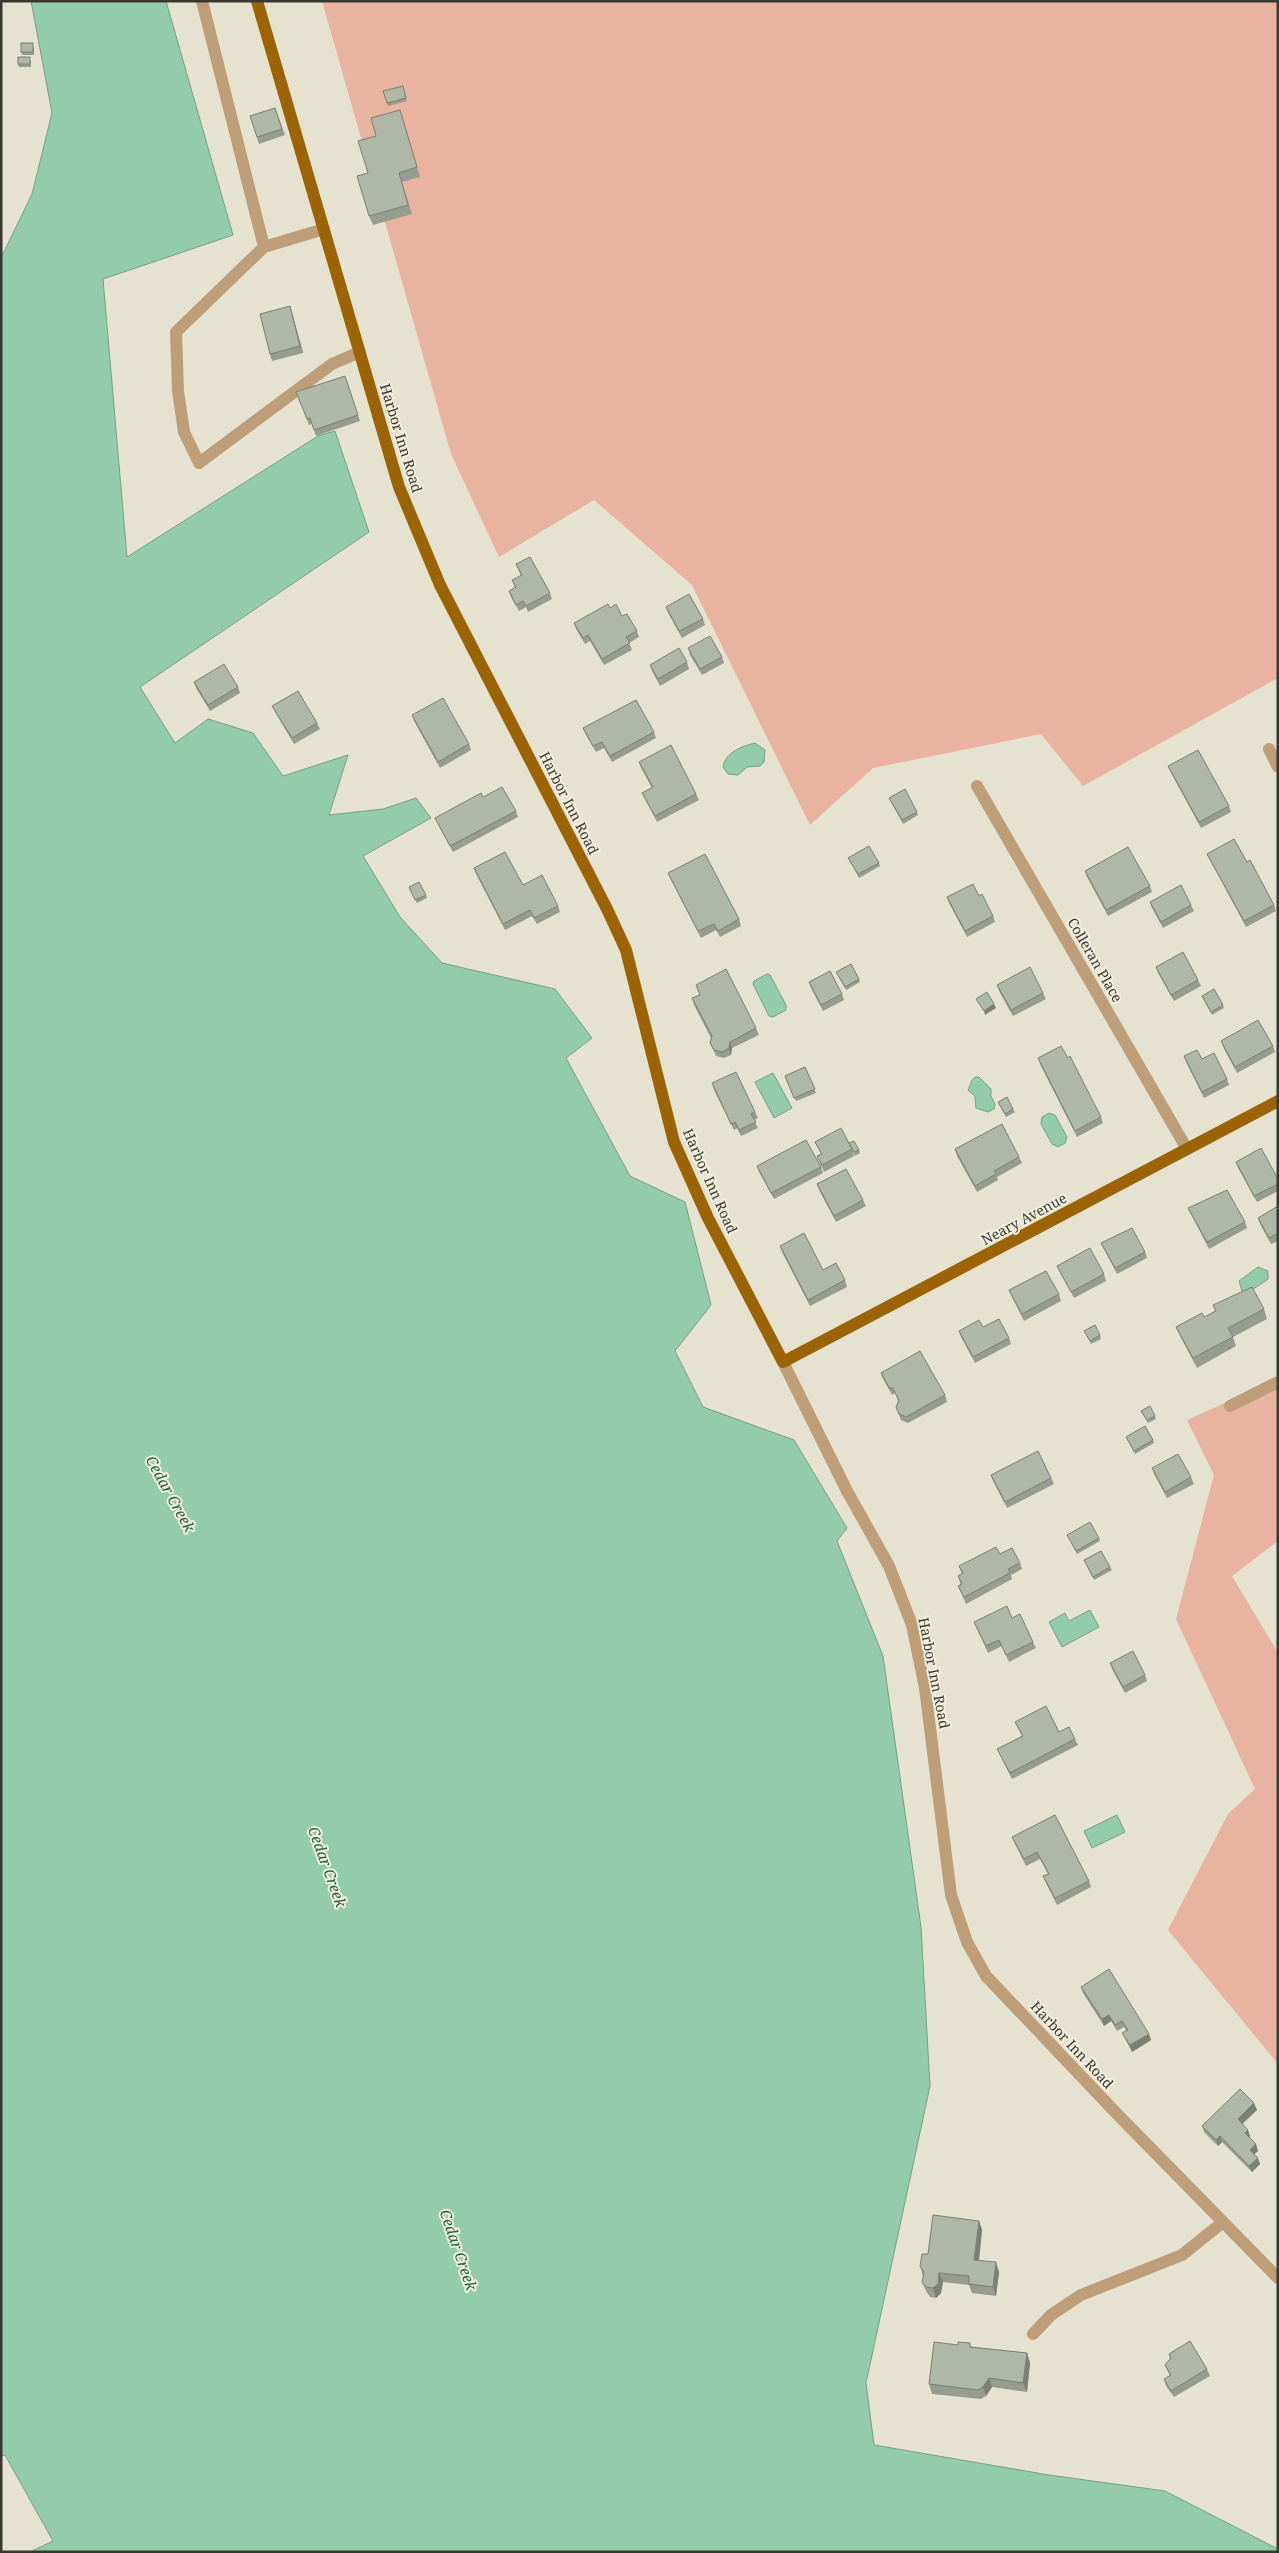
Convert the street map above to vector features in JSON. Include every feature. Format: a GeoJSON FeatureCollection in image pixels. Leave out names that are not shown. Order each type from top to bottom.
{"type":"FeatureCollection","features":[{"type":"Feature","properties":{"kind":"main road","name":"Harbor Inn Road"},"geometry":{"type":"LineString","coordinates":[[257,1],[399,487],[440,584],[607,909],[626,950],[674,1142],[708,1218],[783,1362]]}},
{"type":"Feature","properties":{"kind":"main road","name":"Neary Avenue"},"geometry":{"type":"LineString","coordinates":[[783,1362],[1278,1101]]}},
{"type":"Feature","properties":{"kind":"street"},"geometry":{"type":"LineString","coordinates":[[202,1],[264,247]]}},
{"type":"Feature","properties":{"kind":"street"},"geometry":{"type":"LineString","coordinates":[[324,229],[264,247],[176,332],[178,391],[184,432],[199,463],[332,364],[360,352]]}},
{"type":"Feature","properties":{"kind":"street"},"geometry":{"type":"LineString","coordinates":[[1269,749],[1278,767]]}},
{"type":"Feature","properties":{"kind":"street","name":"Colleran Place"},"geometry":{"type":"LineString","coordinates":[[977,786],[1187,1150]]}},
{"type":"Feature","properties":{"kind":"street","name":"Harbor Inn Road"},"geometry":{"type":"LineString","coordinates":[[783,1362],[847,1491],[889,1566],[912,1625],[925,1688],[951,1895],[967,1942],[986,1976],[1119,2116],[1278,2278]]}},
{"type":"Feature","properties":{"kind":"street"},"geometry":{"type":"LineString","coordinates":[[1230,1406],[1278,1382]]}},
{"type":"Feature","properties":{"kind":"street"},"geometry":{"type":"LineString","coordinates":[[1033,2334],[1052,2315],[1081,2295],[1182,2255],[1223,2222]]}},
{"type":"Feature","properties":{"kind":"shaded area"},"geometry":{"type":"Polygon","coordinates":[[[322,1],[1278,1],[1278,678],[1083,786],[1041,734],[873,768],[810,825],[692,585],[594,500],[499,557],[451,454],[322,1]]]}},
{"type":"Feature","properties":{"kind":"shaded area"},"geometry":{"type":"Polygon","coordinates":[[[1278,1379],[1278,1541],[1232,1576],[1278,1653],[1278,2064],[1168,1930],[1228,1814],[1255,1789],[1176,1619],[1214,1475],[1187,1420],[1278,1379]]]}},
{"type":"Feature","properties":{"kind":"water","name":"Cedar Creek"},"geometry":{"type":"Polygon","coordinates":[[[31,1],[166,1],[233,235],[103,279],[127,557],[318,436],[335,431],[369,532],[140,687],[175,743],[208,719],[253,733],[283,776],[348,755],[329,815],[383,809],[416,798],[431,818],[363,856],[400,917],[442,963],[555,989],[592,1038],[566,1058],[630,1176],[685,1202],[711,1305],[675,1351],[703,1407],[794,1440],[847,1528],[837,1541],[883,1656],[921,1927],[930,2086],[866,2383],[874,2445],[1049,2475],[1165,2491],[1278,2549],[1278,2552],[30,2552],[53,2541],[5,2455],[1,2456],[1,258],[32,194],[52,113],[31,1]]]}},
{"type":"Feature","properties":{"kind":"water"},"geometry":{"type":"Polygon","coordinates":[[[755,743],[765,750],[764,762],[760,766],[747,767],[738,775],[728,774],[723,767],[727,757],[740,748],[755,743]]]}},
{"type":"Feature","properties":{"kind":"water"},"geometry":{"type":"Polygon","coordinates":[[[767,974],[770,975],[786,1005],[786,1010],[773,1017],[769,1016],[753,984],[754,981],[767,974]]]}},
{"type":"Feature","properties":{"kind":"water"},"geometry":{"type":"Polygon","coordinates":[[[773,1073],[792,1108],[774,1118],[755,1082],[773,1073]]]}},
{"type":"Feature","properties":{"kind":"water"},"geometry":{"type":"Polygon","coordinates":[[[975,1077],[979,1077],[991,1089],[991,1096],[995,1104],[994,1109],[988,1112],[976,1108],[975,1096],[968,1090],[975,1077]]]}},
{"type":"Feature","properties":{"kind":"water"},"geometry":{"type":"Polygon","coordinates":[[[1049,1113],[1055,1115],[1067,1137],[1065,1143],[1058,1147],[1052,1144],[1041,1124],[1042,1117],[1049,1113]]]}},
{"type":"Feature","properties":{"kind":"water"},"geometry":{"type":"Polygon","coordinates":[[[1258,1267],[1268,1271],[1268,1279],[1249,1292],[1242,1291],[1239,1281],[1258,1267]]]}},
{"type":"Feature","properties":{"kind":"water"},"geometry":{"type":"Polygon","coordinates":[[[1090,1610],[1099,1627],[1062,1647],[1049,1622],[1065,1613],[1069,1621],[1090,1610]]]}},
{"type":"Feature","properties":{"kind":"water"},"geometry":{"type":"Polygon","coordinates":[[[1117,1815],[1125,1832],[1092,1848],[1084,1831],[1117,1815]]]}},
{"type":"Feature","properties":{"kind":"building"},"geometry":{"type":"Polygon","coordinates":[[[21,43],[33,43],[33,52],[21,52],[21,43]]]}},
{"type":"Feature","properties":{"kind":"building"},"geometry":{"type":"Polygon","coordinates":[[[18,57],[30,57],[30,64],[18,64],[18,57]]]}},
{"type":"Feature","properties":{"kind":"building"},"geometry":{"type":"Polygon","coordinates":[[[403,86],[406,98],[387,103],[383,91],[403,86]]]}},
{"type":"Feature","properties":{"kind":"building"},"geometry":{"type":"Polygon","coordinates":[[[275,108],[282,129],[257,137],[250,116],[275,108]]]}},
{"type":"Feature","properties":{"kind":"building"},"geometry":{"type":"Polygon","coordinates":[[[400,110],[417,167],[399,173],[408,205],[369,216],[357,176],[368,173],[358,141],[376,136],[371,118],[400,110]]]}},
{"type":"Feature","properties":{"kind":"building"},"geometry":{"type":"Polygon","coordinates":[[[290,306],[300,346],[270,354],[260,314],[290,306]]]}},
{"type":"Feature","properties":{"kind":"building"},"geometry":{"type":"Polygon","coordinates":[[[345,376],[358,415],[314,430],[310,418],[307,419],[296,392],[345,376]]]}},
{"type":"Feature","properties":{"kind":"building"},"geometry":{"type":"Polygon","coordinates":[[[530,557],[550,593],[526,606],[523,601],[516,605],[509,591],[516,587],[512,580],[522,575],[516,564],[530,557]]]}},
{"type":"Feature","properties":{"kind":"building"},"geometry":{"type":"Polygon","coordinates":[[[689,594],[703,619],[679,631],[666,607],[689,594]]]}},
{"type":"Feature","properties":{"kind":"building"},"geometry":{"type":"Polygon","coordinates":[[[608,604],[610,608],[616,604],[622,616],[627,614],[637,631],[626,637],[630,643],[602,659],[588,635],[583,638],[574,623],[608,604]]]}},
{"type":"Feature","properties":{"kind":"building"},"geometry":{"type":"Polygon","coordinates":[[[710,636],[722,657],[700,669],[688,648],[710,636]]]}},
{"type":"Feature","properties":{"kind":"building"},"geometry":{"type":"Polygon","coordinates":[[[679,648],[687,662],[658,679],[650,665],[679,648]]]}},
{"type":"Feature","properties":{"kind":"building"},"geometry":{"type":"Polygon","coordinates":[[[224,664],[238,687],[208,705],[194,682],[224,664]]]}},
{"type":"Feature","properties":{"kind":"building"},"geometry":{"type":"Polygon","coordinates":[[[298,691],[317,723],[292,738],[272,706],[298,691]]]}},
{"type":"Feature","properties":{"kind":"building"},"geometry":{"type":"Polygon","coordinates":[[[443,698],[469,744],[438,762],[412,715],[443,698]]]}},
{"type":"Feature","properties":{"kind":"building"},"geometry":{"type":"Polygon","coordinates":[[[636,700],[654,732],[610,756],[602,742],[593,746],[583,728],[636,700]]]}},
{"type":"Feature","properties":{"kind":"building"},"geometry":{"type":"Polygon","coordinates":[[[671,745],[696,794],[655,816],[642,793],[653,787],[639,762],[671,745]]]}},
{"type":"Feature","properties":{"kind":"building"},"geometry":{"type":"Polygon","coordinates":[[[1198,750],[1229,806],[1199,822],[1168,766],[1198,750]]]}},
{"type":"Feature","properties":{"kind":"building"},"geometry":{"type":"Polygon","coordinates":[[[502,787],[516,811],[450,846],[435,818],[481,793],[483,797],[502,787]]]}},
{"type":"Feature","properties":{"kind":"building"},"geometry":{"type":"Polygon","coordinates":[[[905,789],[917,812],[902,820],[889,798],[905,789]]]}},
{"type":"Feature","properties":{"kind":"building"},"geometry":{"type":"Polygon","coordinates":[[[1234,839],[1247,862],[1250,860],[1274,905],[1244,921],[1207,854],[1234,839]]]}},
{"type":"Feature","properties":{"kind":"building"},"geometry":{"type":"Polygon","coordinates":[[[869,846],[879,863],[858,874],[848,858],[869,846]]]}},
{"type":"Feature","properties":{"kind":"building"},"geometry":{"type":"Polygon","coordinates":[[[1128,847],[1150,886],[1106,910],[1085,871],[1128,847]]]}},
{"type":"Feature","properties":{"kind":"building"},"geometry":{"type":"Polygon","coordinates":[[[505,852],[523,885],[542,875],[558,906],[534,918],[530,910],[503,924],[474,868],[505,852]]]}},
{"type":"Feature","properties":{"kind":"building"},"geometry":{"type":"Polygon","coordinates":[[[705,854],[739,919],[718,931],[714,924],[698,931],[668,873],[705,854]]]}},
{"type":"Feature","properties":{"kind":"building"},"geometry":{"type":"Polygon","coordinates":[[[419,882],[426,895],[415,900],[409,887],[419,882]]]}},
{"type":"Feature","properties":{"kind":"building"},"geometry":{"type":"Polygon","coordinates":[[[973,884],[979,896],[982,894],[993,916],[965,931],[947,897],[973,884]]]}},
{"type":"Feature","properties":{"kind":"building"},"geometry":{"type":"Polygon","coordinates":[[[1181,885],[1191,905],[1161,922],[1150,902],[1181,885]]]}},
{"type":"Feature","properties":{"kind":"building"},"geometry":{"type":"Polygon","coordinates":[[[1183,952],[1198,980],[1171,995],[1156,967],[1183,952]]]}},
{"type":"Feature","properties":{"kind":"building"},"geometry":{"type":"Polygon","coordinates":[[[851,964],[859,979],[845,987],[836,972],[851,964]]]}},
{"type":"Feature","properties":{"kind":"building"},"geometry":{"type":"Polygon","coordinates":[[[1030,967],[1043,993],[1011,1010],[997,985],[1030,967]]]}},
{"type":"Feature","properties":{"kind":"building"},"geometry":{"type":"Polygon","coordinates":[[[726,969],[756,1028],[730,1042],[729,1048],[722,1052],[714,1050],[710,1043],[712,1036],[692,998],[700,995],[696,985],[726,969]]]}},
{"type":"Feature","properties":{"kind":"building"},"geometry":{"type":"Polygon","coordinates":[[[830,971],[842,994],[821,1005],[809,982],[830,971]]]}},
{"type":"Feature","properties":{"kind":"building"},"geometry":{"type":"Polygon","coordinates":[[[1214,989],[1223,1005],[1211,1012],[1202,996],[1214,989]]]}},
{"type":"Feature","properties":{"kind":"building"},"geometry":{"type":"Polygon","coordinates":[[[987,992],[994,1004],[984,1011],[976,999],[987,992]]]}},
{"type":"Feature","properties":{"kind":"building"},"geometry":{"type":"Polygon","coordinates":[[[1258,1020],[1273,1046],[1235,1067],[1221,1041],[1258,1020]]]}},
{"type":"Feature","properties":{"kind":"building"},"geometry":{"type":"Polygon","coordinates":[[[1061,1046],[1068,1058],[1070,1056],[1101,1117],[1075,1131],[1038,1058],[1061,1046]]]}},
{"type":"Feature","properties":{"kind":"building"},"geometry":{"type":"Polygon","coordinates":[[[1197,1050],[1202,1059],[1214,1053],[1227,1079],[1202,1092],[1184,1056],[1197,1050]]]}},
{"type":"Feature","properties":{"kind":"building"},"geometry":{"type":"Polygon","coordinates":[[[805,1067],[815,1089],[794,1098],[785,1076],[805,1067]]]}},
{"type":"Feature","properties":{"kind":"building"},"geometry":{"type":"Polygon","coordinates":[[[736,1072],[755,1112],[751,1114],[756,1122],[739,1130],[735,1122],[731,1124],[712,1083],[736,1072]]]}},
{"type":"Feature","properties":{"kind":"building"},"geometry":{"type":"Polygon","coordinates":[[[1007,1097],[1013,1109],[1005,1114],[998,1102],[1007,1097]]]}},
{"type":"Feature","properties":{"kind":"building"},"geometry":{"type":"Polygon","coordinates":[[[1002,1124],[1019,1157],[994,1171],[996,1174],[975,1186],[955,1149],[1002,1124]]]}},
{"type":"Feature","properties":{"kind":"building"},"geometry":{"type":"Polygon","coordinates":[[[841,1128],[852,1149],[822,1165],[817,1156],[822,1154],[815,1142],[841,1128]]]}},
{"type":"Feature","properties":{"kind":"building"},"geometry":{"type":"Polygon","coordinates":[[[806,1140],[821,1167],[771,1193],[757,1166],[806,1140]]]}},
{"type":"Feature","properties":{"kind":"building"},"geometry":{"type":"Polygon","coordinates":[[[854,1141],[859,1150],[854,1152],[849,1143],[854,1141]]]}},
{"type":"Feature","properties":{"kind":"building"},"geometry":{"type":"Polygon","coordinates":[[[1261,1148],[1278,1179],[1278,1184],[1254,1196],[1236,1162],[1261,1148]]]}},
{"type":"Feature","properties":{"kind":"building"},"geometry":{"type":"Polygon","coordinates":[[[846,1169],[863,1200],[834,1216],[817,1184],[846,1169]]]}},
{"type":"Feature","properties":{"kind":"building"},"geometry":{"type":"Polygon","coordinates":[[[1227,1190],[1245,1222],[1207,1242],[1188,1208],[1227,1190]]]}},
{"type":"Feature","properties":{"kind":"building"},"geometry":{"type":"Polygon","coordinates":[[[1278,1206],[1278,1233],[1269,1238],[1258,1218],[1278,1206]]]}},
{"type":"Feature","properties":{"kind":"building"},"geometry":{"type":"Polygon","coordinates":[[[1132,1228],[1145,1252],[1115,1268],[1101,1243],[1132,1228]]]}},
{"type":"Feature","properties":{"kind":"building"},"geometry":{"type":"Polygon","coordinates":[[[804,1233],[823,1270],[836,1263],[845,1280],[808,1300],[780,1246],[804,1233]]]}},
{"type":"Feature","properties":{"kind":"building"},"geometry":{"type":"Polygon","coordinates":[[[1090,1248],[1104,1274],[1071,1292],[1057,1266],[1090,1248]]]}},
{"type":"Feature","properties":{"kind":"building"},"geometry":{"type":"Polygon","coordinates":[[[1046,1271],[1059,1294],[1022,1314],[1009,1290],[1046,1271]]]}},
{"type":"Feature","properties":{"kind":"building"},"geometry":{"type":"Polygon","coordinates":[[[1252,1287],[1264,1309],[1228,1328],[1233,1337],[1193,1358],[1176,1327],[1202,1313],[1204,1317],[1216,1311],[1213,1305],[1252,1287]]]}},
{"type":"Feature","properties":{"kind":"building"},"geometry":{"type":"Polygon","coordinates":[[[999,1319],[1009,1338],[973,1357],[959,1331],[979,1320],[983,1327],[999,1319]]]}},
{"type":"Feature","properties":{"kind":"building"},"geometry":{"type":"Polygon","coordinates":[[[1095,1325],[1100,1335],[1090,1341],[1084,1331],[1095,1325]]]}},
{"type":"Feature","properties":{"kind":"building"},"geometry":{"type":"Polygon","coordinates":[[[920,1351],[945,1395],[906,1417],[899,1414],[896,1407],[899,1400],[881,1373],[920,1351]]]}},
{"type":"Feature","properties":{"kind":"building"},"geometry":{"type":"Polygon","coordinates":[[[1150,1406],[1155,1416],[1147,1420],[1141,1411],[1150,1406]]]}},
{"type":"Feature","properties":{"kind":"building"},"geometry":{"type":"Polygon","coordinates":[[[1145,1426],[1153,1440],[1134,1451],[1126,1437],[1145,1426]]]}},
{"type":"Feature","properties":{"kind":"building"},"geometry":{"type":"Polygon","coordinates":[[[1038,1451],[1051,1478],[1005,1502],[991,1475],[1038,1451]]]}},
{"type":"Feature","properties":{"kind":"building"},"geometry":{"type":"Polygon","coordinates":[[[1178,1454],[1191,1477],[1165,1492],[1152,1468],[1178,1454]]]}},
{"type":"Feature","properties":{"kind":"building"},"geometry":{"type":"Polygon","coordinates":[[[1090,1522],[1099,1538],[1076,1551],[1067,1535],[1090,1522]]]}},
{"type":"Feature","properties":{"kind":"building"},"geometry":{"type":"Polygon","coordinates":[[[996,1547],[1000,1554],[1012,1548],[1020,1563],[1008,1569],[1010,1573],[964,1597],[958,1586],[962,1584],[958,1576],[963,1573],[959,1566],[996,1547]]]}},
{"type":"Feature","properties":{"kind":"building"},"geometry":{"type":"Polygon","coordinates":[[[1101,1551],[1110,1567],[1093,1577],[1084,1560],[1101,1551]]]}},
{"type":"Feature","properties":{"kind":"building"},"geometry":{"type":"Polygon","coordinates":[[[1007,1606],[1012,1618],[1020,1614],[1033,1642],[1006,1655],[999,1640],[986,1646],[974,1622],[1007,1606]]]}},
{"type":"Feature","properties":{"kind":"building"},"geometry":{"type":"Polygon","coordinates":[[[1133,1651],[1145,1675],[1123,1687],[1110,1663],[1133,1651]]]}},
{"type":"Feature","properties":{"kind":"building"},"geometry":{"type":"Polygon","coordinates":[[[1046,1706],[1059,1732],[1069,1727],[1075,1739],[1010,1773],[997,1749],[1023,1736],[1015,1722],[1046,1706]]]}},
{"type":"Feature","properties":{"kind":"building"},"geometry":{"type":"Polygon","coordinates":[[[1055,1815],[1089,1881],[1055,1898],[1043,1876],[1049,1874],[1037,1852],[1024,1859],[1012,1837],[1055,1815]]]}},
{"type":"Feature","properties":{"kind":"building"},"geometry":{"type":"Polygon","coordinates":[[[1109,1969],[1149,2034],[1130,2045],[1122,2033],[1128,2030],[1122,2021],[1115,2025],[1109,2015],[1102,2019],[1081,1987],[1109,1969]]]}},
{"type":"Feature","properties":{"kind":"building"},"geometry":{"type":"Polygon","coordinates":[[[1240,2089],[1254,2103],[1238,2119],[1248,2130],[1245,2133],[1256,2144],[1250,2150],[1258,2158],[1249,2166],[1220,2136],[1216,2140],[1202,2126],[1240,2089]]]}},
{"type":"Feature","properties":{"kind":"building"},"geometry":{"type":"Polygon","coordinates":[[[933,2215],[979,2221],[974,2260],[996,2262],[993,2287],[969,2284],[969,2276],[939,2273],[938,2284],[933,2288],[926,2287],[922,2282],[924,2272],[920,2266],[922,2254],[928,2254],[933,2215]]]}},
{"type":"Feature","properties":{"kind":"building"},"geometry":{"type":"Polygon","coordinates":[[[1190,2341],[1207,2369],[1171,2391],[1164,2379],[1171,2375],[1165,2365],[1171,2358],[1169,2354],[1190,2341]]]}},
{"type":"Feature","properties":{"kind":"building"},"geometry":{"type":"Polygon","coordinates":[[[934,2342],[958,2345],[958,2342],[970,2343],[970,2347],[1027,2353],[1023,2383],[989,2378],[983,2387],[978,2390],[929,2384],[934,2342]]]}}]}
